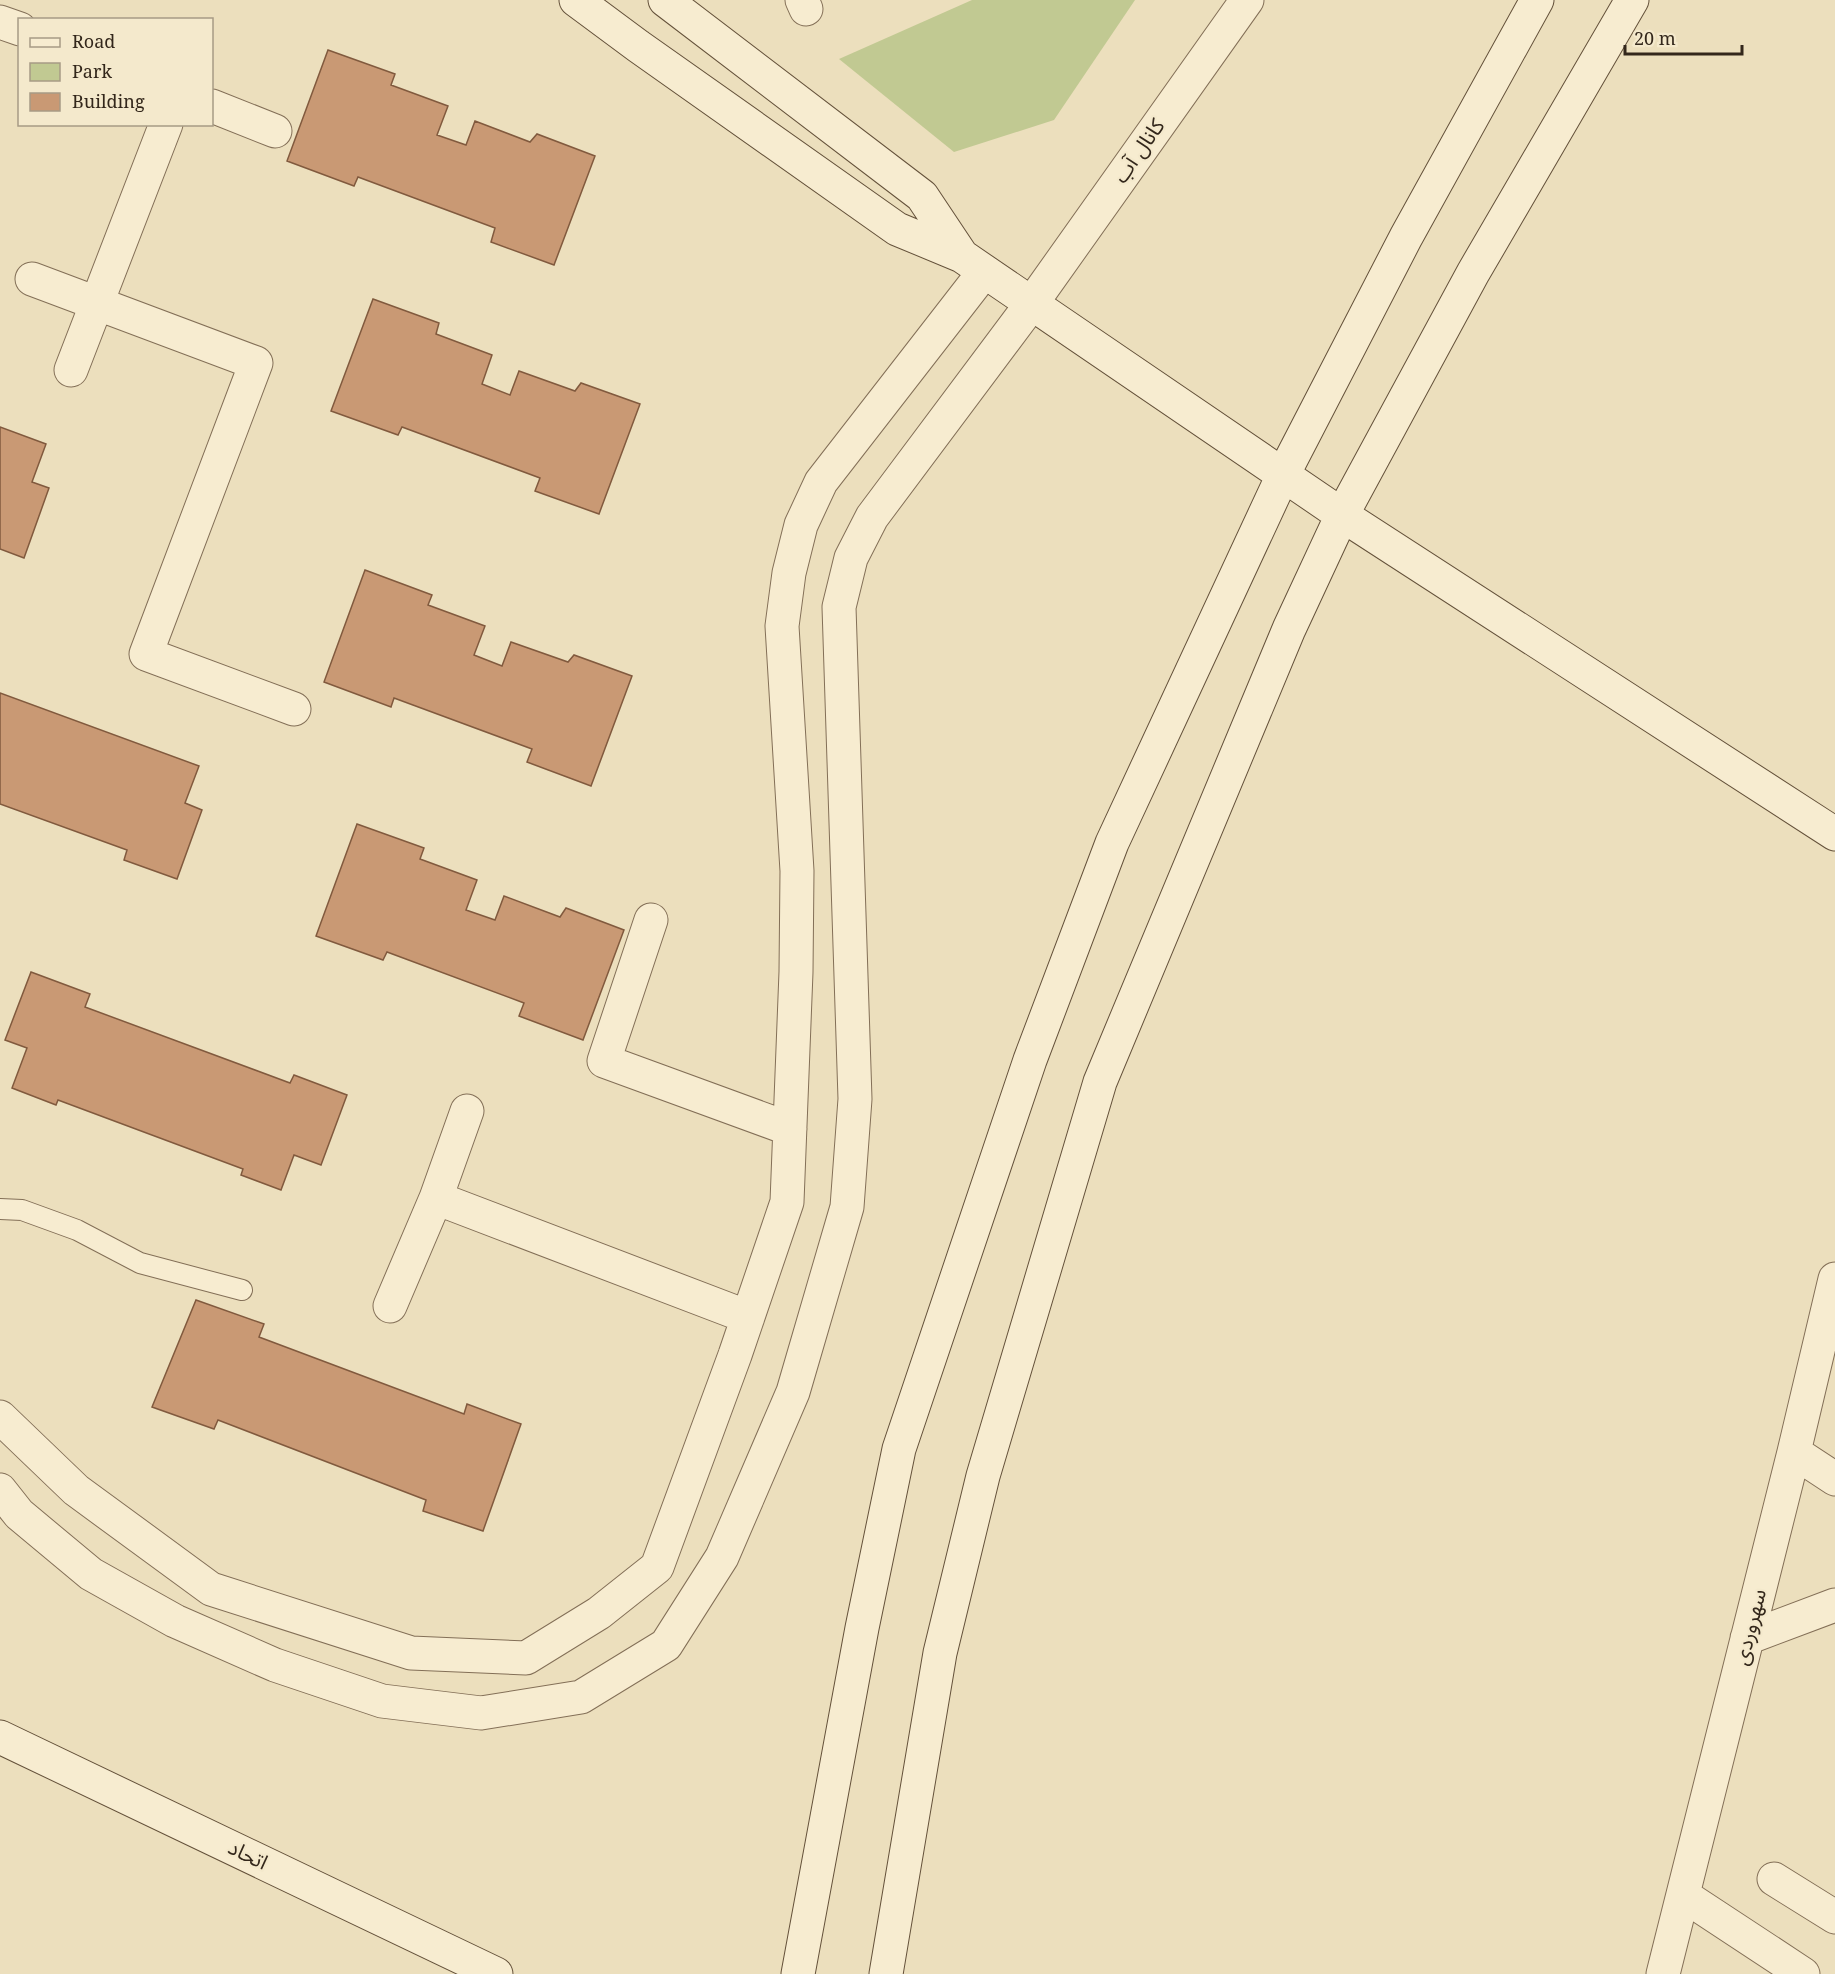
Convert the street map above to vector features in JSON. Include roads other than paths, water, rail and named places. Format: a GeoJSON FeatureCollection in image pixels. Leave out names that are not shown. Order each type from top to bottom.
{"type":"FeatureCollection","features":[{"type":"Feature","properties":{"kind":"street"},"geometry":{"type":"LineString","coordinates":[[7,0],[0,20],[18,28]]}},
{"type":"Feature","properties":{"kind":"street"},"geometry":{"type":"LineString","coordinates":[[576,0],[897,229],[973,264],[1342,515],[1835,834]]}},
{"type":"Feature","properties":{"kind":"street"},"geometry":{"type":"LineString","coordinates":[[664,0],[922,196],[973,264]]}},
{"type":"Feature","properties":{"kind":"street","name":"کانال آب"},"geometry":{"type":"LineString","coordinates":[[0,1490],[19,1514],[91,1574],[175,1621],[275,1665],[382,1701],[481,1713],[581,1697],[666,1645],[722,1557],[793,1392],[847,1207],[855,1099],[839,607],[851,558],[872,517],[1032,303],[1247,0]]}},
{"type":"Feature","properties":{"kind":"street"},"geometry":{"type":"LineString","coordinates":[[798,1974],[841,1734],[898,1449],[1030,1060],[1112,843],[1283,475],[1406,237],[1537,0]]}},
{"type":"Feature","properties":{"kind":"street"},"geometry":{"type":"LineString","coordinates":[[886,1974],[940,1653],[983,1476],[1100,1082],[1289,629],[1342,515],[1473,273],[1632,0]]}},
{"type":"Feature","properties":{"kind":"street"},"geometry":{"type":"LineString","coordinates":[[213,106],[274,130]]}},
{"type":"Feature","properties":{"kind":"street"},"geometry":{"type":"LineString","coordinates":[[70,370],[165,126]]}},
{"type":"Feature","properties":{"kind":"street"},"geometry":{"type":"LineString","coordinates":[[0,1417],[76,1490],[211,1589],[411,1653],[526,1658],[599,1612],[657,1567],[748,1317],[787,1202],[796,972],[796,871],[782,626],[789,573],[801,525],[821,482],[973,264]]}},
{"type":"Feature","properties":{"kind":"street"},"geometry":{"type":"LineString","coordinates":[[32,279],[256,363],[146,654],[294,709]]}},
{"type":"Feature","properties":{"kind":"street"},"geometry":{"type":"LineString","coordinates":[[651,920],[604,1061],[790,1130]]}},
{"type":"Feature","properties":{"kind":"street"},"geometry":{"type":"LineString","coordinates":[[390,1306],[436,1198],[467,1111]]}},
{"type":"Feature","properties":{"kind":"street"},"geometry":{"type":"LineString","coordinates":[[436,1198],[748,1317]]}},
{"type":"Feature","properties":{"kind":"street","name":"سهروردی"},"geometry":{"type":"LineString","coordinates":[[1663,1974],[1835,1279]]}},
{"type":"Feature","properties":{"kind":"street"},"geometry":{"type":"LineString","coordinates":[[1794,1452],[1835,1479]]}},
{"type":"Feature","properties":{"kind":"street"},"geometry":{"type":"LineString","coordinates":[[1747,1638],[1835,1605]]}},
{"type":"Feature","properties":{"kind":"street","name":"اتحاد"},"geometry":{"type":"LineString","coordinates":[[0,1737],[496,1974]]}},
{"type":"Feature","properties":{"kind":"street"},"geometry":{"type":"LineString","coordinates":[[1774,1879],[1835,1917]]}},
{"type":"Feature","properties":{"kind":"street"},"geometry":{"type":"LineString","coordinates":[[1683,1895],[1764,1963],[1803,1974]]}},
{"type":"Feature","properties":{"kind":"lane"},"geometry":{"type":"LineString","coordinates":[[0,1209],[22,1210],[77,1230],[140,1263],[242,1290]]}}]}
